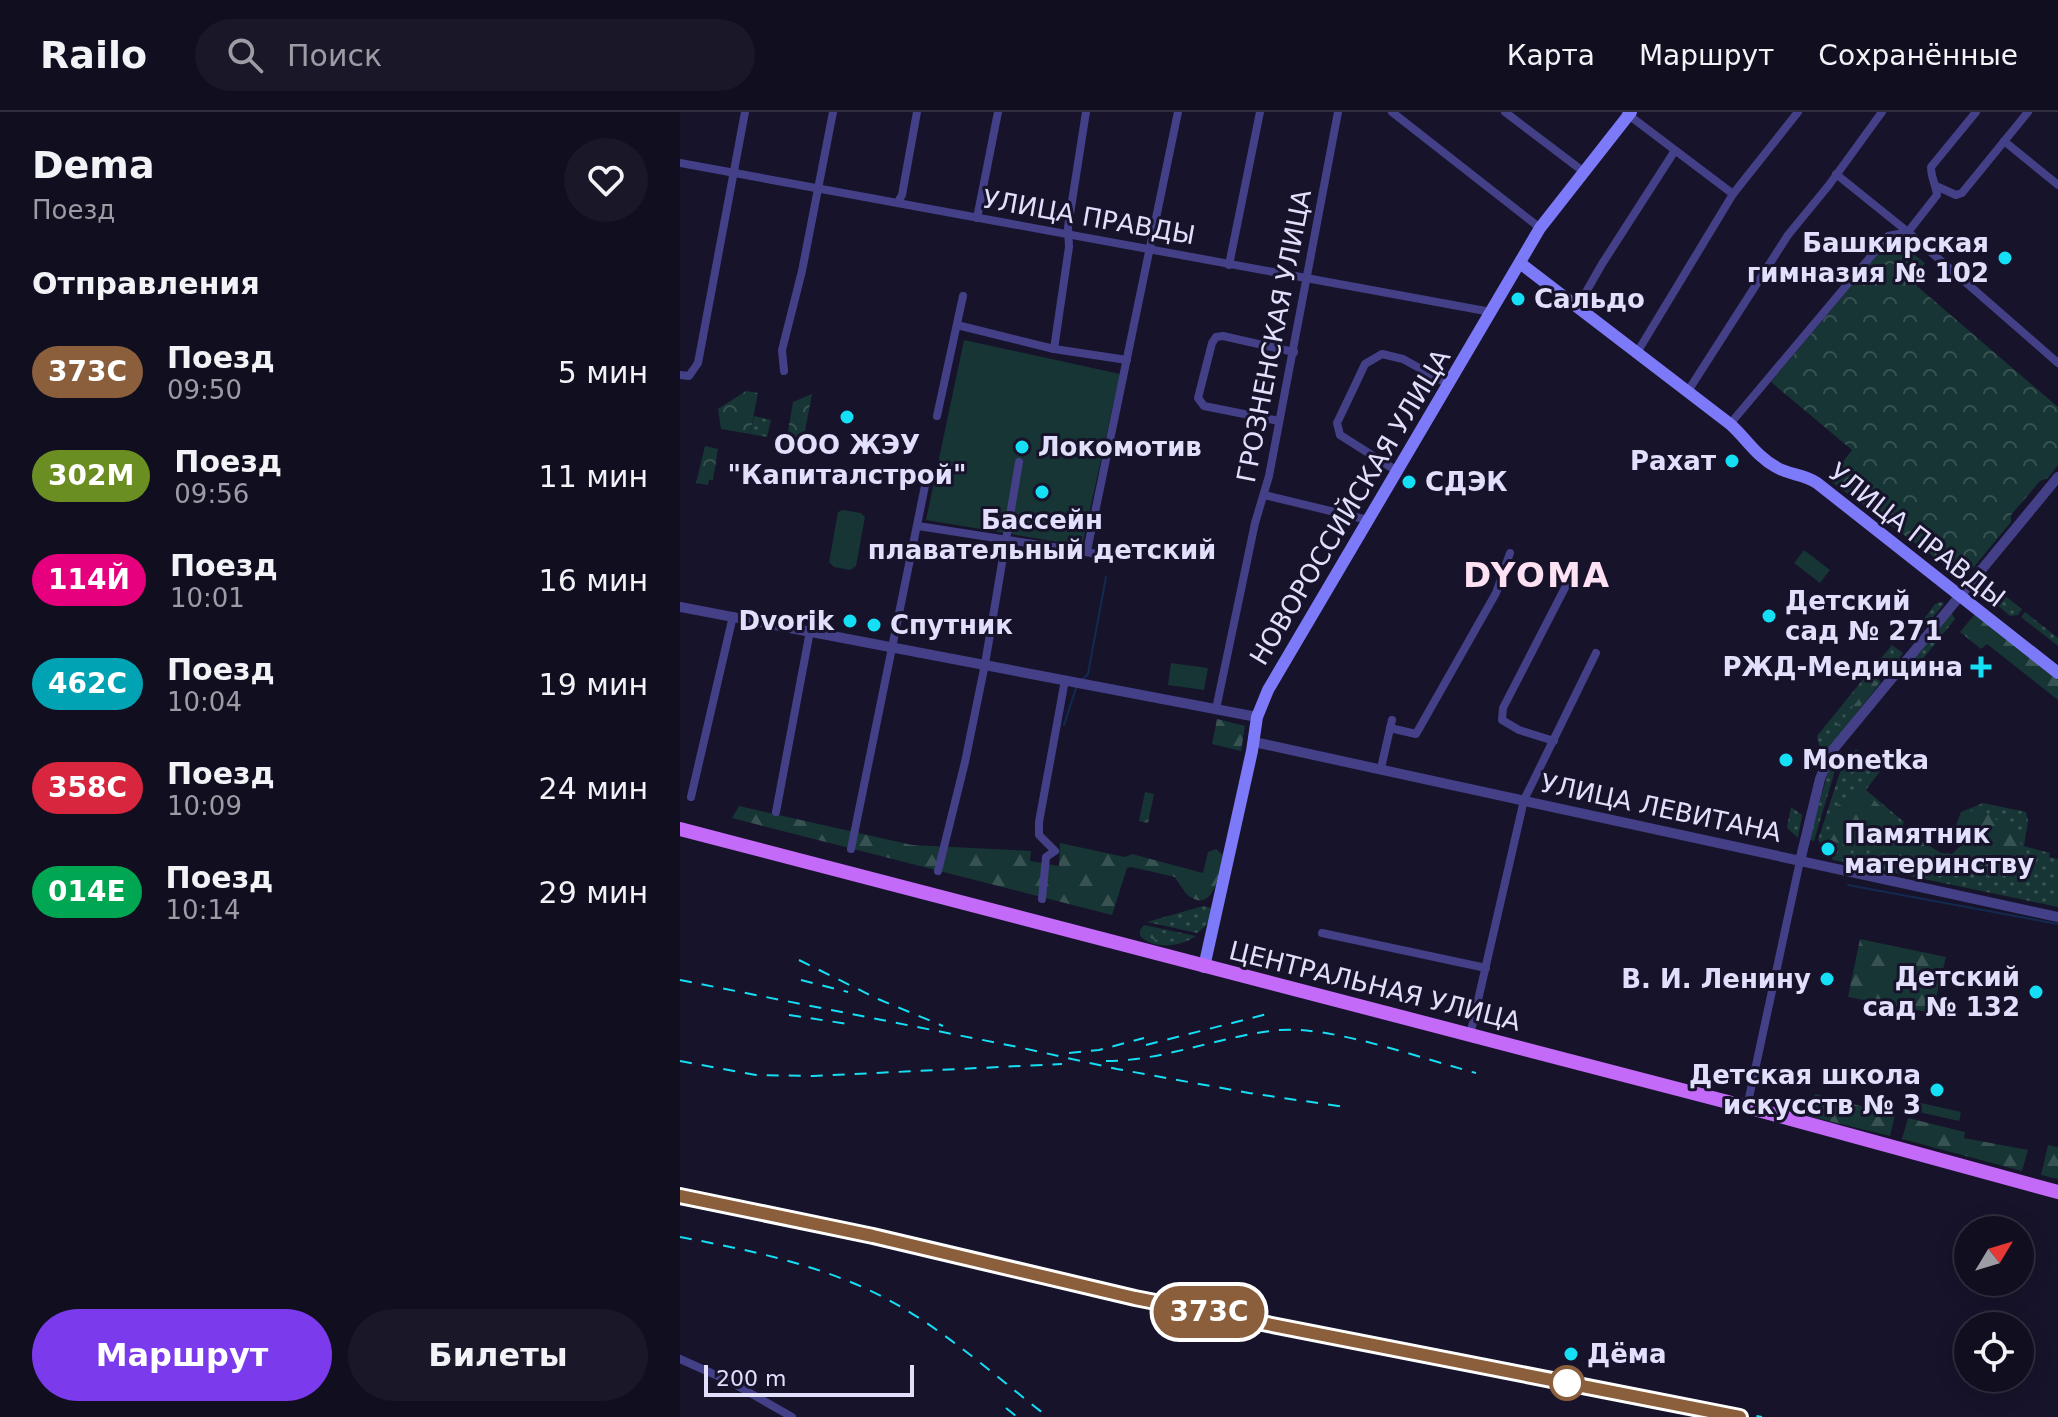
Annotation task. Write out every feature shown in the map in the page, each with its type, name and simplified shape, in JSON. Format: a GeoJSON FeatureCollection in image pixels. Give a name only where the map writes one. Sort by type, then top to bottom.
{"type":"FeatureCollection","features":[{"type":"Feature","properties":{"kind":"main road","name":"НОВОРОССИЙСКАЯ УЛИЦА"},"geometry":{"type":"LineString","coordinates":[[1204,967],[1257,717],[1268,690],[1540,228],[1628,113]]}},
{"type":"Feature","properties":{"kind":"main road","name":"УЛИЦА ПРАВДЫ"},"geometry":{"type":"LineString","coordinates":[[1520,263],[1730,424],[1761,456],[1781,470],[1802,475],[1817,483],[2058,673]]}},
{"type":"Feature","properties":{"kind":"main road","name":"ЦЕНТРАЛЬНАЯ УЛИЦА"},"geometry":{"type":"LineString","coordinates":[[680,829],[1747,1107],[2058,1192]]}},
{"type":"Feature","properties":{"kind":"street"},"geometry":{"type":"LineString","coordinates":[[680,375],[689,376],[698,363],[745,112]]}},
{"type":"Feature","properties":{"kind":"street"},"geometry":{"type":"LineString","coordinates":[[784,371],[782,350],[802,271],[833,112]]}},
{"type":"Feature","properties":{"kind":"street"},"geometry":{"type":"LineString","coordinates":[[898,202],[902,195],[917,112]]}},
{"type":"Feature","properties":{"kind":"street"},"geometry":{"type":"LineString","coordinates":[[977,218],[998,112]]}},
{"type":"Feature","properties":{"kind":"street"},"geometry":{"type":"LineString","coordinates":[[1054,349],[1086,112]]}},
{"type":"Feature","properties":{"kind":"street"},"geometry":{"type":"LineString","coordinates":[[1087,551],[1178,112]]}},
{"type":"Feature","properties":{"kind":"street"},"geometry":{"type":"LineString","coordinates":[[1229,265],[1260,112]]}},
{"type":"Feature","properties":{"kind":"street","name":"ГРОЗНЕНСКАЯ УЛИЦА"},"geometry":{"type":"LineString","coordinates":[[1216,709],[1294,352],[1338,112]]}},
{"type":"Feature","properties":{"kind":"street"},"geometry":{"type":"LineString","coordinates":[[1392,112],[1540,228]]}},
{"type":"Feature","properties":{"kind":"street"},"geometry":{"type":"LineString","coordinates":[[1505,112],[1584,172]]}},
{"type":"Feature","properties":{"kind":"street"},"geometry":{"type":"LineString","coordinates":[[1781,112],[1791,120]]}},
{"type":"Feature","properties":{"kind":"street"},"geometry":{"type":"LineString","coordinates":[[1638,351],[1733,194],[1798,112]]}},
{"type":"Feature","properties":{"kind":"street"},"geometry":{"type":"LineString","coordinates":[[1688,391],[1788,235],[1882,112]]}},
{"type":"Feature","properties":{"kind":"street"},"geometry":{"type":"LineString","coordinates":[[1730,424],[1888,236],[1908,232],[1937,195],[1931,179],[1931,167],[1976,112]]}},
{"type":"Feature","properties":{"kind":"street"},"geometry":{"type":"LineString","coordinates":[[1936,186],[1956,195],[1962,193],[2028,112]]}},
{"type":"Feature","properties":{"kind":"street"},"geometry":{"type":"LineString","coordinates":[[1628,113],[1674,152],[1733,194]]}},
{"type":"Feature","properties":{"kind":"street"},"geometry":{"type":"LineString","coordinates":[[2004,141],[2058,185]]}},
{"type":"Feature","properties":{"kind":"street"},"geometry":{"type":"LineString","coordinates":[[1578,306],[1674,152]]}},
{"type":"Feature","properties":{"kind":"street","name":"УЛИЦА ПРАВДЫ"},"geometry":{"type":"LineString","coordinates":[[680,163],[1491,312]]}},
{"type":"Feature","properties":{"kind":"street"},"geometry":{"type":"LineString","coordinates":[[1836,174],[1908,232],[2058,363]]}},
{"type":"Feature","properties":{"kind":"street"},"geometry":{"type":"LineString","coordinates":[[937,416],[963,296]]}},
{"type":"Feature","properties":{"kind":"street"},"geometry":{"type":"LineString","coordinates":[[957,325],[1054,349],[1127,360]]}},
{"type":"Feature","properties":{"kind":"street"},"geometry":{"type":"LineString","coordinates":[[1279,421],[1204,406],[1198,398],[1216,337],[1294,352]]}},
{"type":"Feature","properties":{"kind":"street"},"geometry":{"type":"LineString","coordinates":[[1397,471],[1340,435],[1337,423],[1365,364],[1382,354],[1403,359],[1448,384]]}},
{"type":"Feature","properties":{"kind":"street"},"geometry":{"type":"LineString","coordinates":[[938,871],[985,664],[1019,462]]}},
{"type":"Feature","properties":{"kind":"street"},"geometry":{"type":"LineString","coordinates":[[851,849],[928,471]]}},
{"type":"Feature","properties":{"kind":"street"},"geometry":{"type":"LineString","coordinates":[[1747,1107],[1800,861],[1820,779],[1831,752],[2058,477]]}},
{"type":"Feature","properties":{"kind":"street"},"geometry":{"type":"LineString","coordinates":[[1264,495],[1368,520]]}},
{"type":"Feature","properties":{"kind":"street"},"geometry":{"type":"LineString","coordinates":[[918,526],[1111,556]]}},
{"type":"Feature","properties":{"kind":"street"},"geometry":{"type":"LineString","coordinates":[[1381,768],[1391,724],[1416,734],[1496,593],[1510,553]]}},
{"type":"Feature","properties":{"kind":"street"},"geometry":{"type":"LineString","coordinates":[[1554,741],[1509,726],[1502,720],[1503,708],[1570,578]]}},
{"type":"Feature","properties":{"kind":"street"},"geometry":{"type":"LineString","coordinates":[[680,607],[1257,717]]}},
{"type":"Feature","properties":{"kind":"street"},"geometry":{"type":"LineString","coordinates":[[691,797],[733,616]]}},
{"type":"Feature","properties":{"kind":"street"},"geometry":{"type":"LineString","coordinates":[[776,812],[810,631]]}},
{"type":"Feature","properties":{"kind":"street"},"geometry":{"type":"LineString","coordinates":[[1470,1035],[1524,800],[1596,653]]}},
{"type":"Feature","properties":{"kind":"street"},"geometry":{"type":"LineString","coordinates":[[1042,899],[1046,857],[1055,851],[1039,835],[1039,822],[1065,680]]}},
{"type":"Feature","properties":{"kind":"street","name":"УЛИЦА ЛЕВИТАНА"},"geometry":{"type":"LineString","coordinates":[[1254,742],[2058,917]]}},
{"type":"Feature","properties":{"kind":"street"},"geometry":{"type":"LineString","coordinates":[[1322,933],[1486,968]]}},
{"type":"Feature","properties":{"kind":"street"},"geometry":{"type":"LineString","coordinates":[[680,1359],[729,1381],[792,1417]]}},
{"type":"Feature","properties":{"kind":"green space"},"geometry":{"type":"Polygon","coordinates":[[[1892,237],[1925,263],[1911,281],[2058,407],[2058,465],[2011,515],[2011,522],[1964,579],[1829,480],[1852,450],[1771,382],[1892,237]]]}},
{"type":"Feature","properties":{"kind":"green space","name":"Локомотив"},"geometry":{"type":"Polygon","coordinates":[[[964,340],[1120,374],[1082,546],[926,520],[964,340]]]}},
{"type":"Feature","properties":{"kind":"green space"},"geometry":{"type":"Polygon","coordinates":[[[746,391],[758,393],[750,434],[721,429],[718,409],[746,391]]]}},
{"type":"Feature","properties":{"kind":"green space"},"geometry":{"type":"Polygon","coordinates":[[[812,394],[801,452],[785,449],[793,402],[812,394]]]}},
{"type":"Feature","properties":{"kind":"green space"},"geometry":{"type":"Polygon","coordinates":[[[754,416],[771,420],[767,437],[750,434],[754,416]]]}},
{"type":"Feature","properties":{"kind":"green space"},"geometry":{"type":"Polygon","coordinates":[[[705,446],[718,449],[713,480],[709,480],[708,485],[696,483],[705,446]]]}},
{"type":"Feature","properties":{"kind":"green space"},"geometry":{"type":"Polygon","coordinates":[[[838,512],[861,513],[865,517],[856,566],[850,570],[834,567],[829,562],[838,512]]]}},
{"type":"Feature","properties":{"kind":"green space"},"geometry":{"type":"Polygon","coordinates":[[[1804,550],[1830,570],[1820,583],[1794,563],[1804,550]]]}},
{"type":"Feature","properties":{"kind":"green space"},"geometry":{"type":"Polygon","coordinates":[[[1987,590],[2008,598],[2022,609],[2018,615],[2010,616],[1983,593],[1987,590]]]}},
{"type":"Feature","properties":{"kind":"green space"},"geometry":{"type":"Polygon","coordinates":[[[1935,604],[1944,604],[1910,644],[1909,639],[1935,604]]]}},
{"type":"Feature","properties":{"kind":"green space"},"geometry":{"type":"Polygon","coordinates":[[[1950,610],[1955,619],[1905,681],[1898,675],[1950,610]]]}},
{"type":"Feature","properties":{"kind":"green space"},"geometry":{"type":"Polygon","coordinates":[[[2025,612],[2058,638],[2058,646],[2021,617],[2025,612]]]}},
{"type":"Feature","properties":{"kind":"green space"},"geometry":{"type":"Polygon","coordinates":[[[1975,614],[2058,680],[2058,700],[1987,644],[1981,649],[1960,632],[1975,614]]]}},
{"type":"Feature","properties":{"kind":"green space"},"geometry":{"type":"Polygon","coordinates":[[[1892,645],[1903,653],[1885,677],[1873,668],[1892,645]]]}},
{"type":"Feature","properties":{"kind":"green space"},"geometry":{"type":"Polygon","coordinates":[[[1171,663],[1208,668],[1204,690],[1168,685],[1171,663]]]}},
{"type":"Feature","properties":{"kind":"green space"},"geometry":{"type":"Polygon","coordinates":[[[1869,672],[1881,682],[1827,751],[1820,750],[1817,736],[1869,672]]]}},
{"type":"Feature","properties":{"kind":"green space"},"geometry":{"type":"Polygon","coordinates":[[[1874,680],[1878,683],[1827,749],[1821,747],[1874,680]]]}},
{"type":"Feature","properties":{"kind":"green space"},"geometry":{"type":"Polygon","coordinates":[[[1217,719],[1245,726],[1241,751],[1212,744],[1217,719]]]}},
{"type":"Feature","properties":{"kind":"green space"},"geometry":{"type":"Polygon","coordinates":[[[1856,749],[1881,770],[1866,790],[1904,822],[1901,829],[1941,853],[1952,854],[1969,837],[1956,825],[1961,812],[1983,803],[2026,812],[2028,821],[2024,846],[2050,853],[2049,857],[2058,859],[2058,907],[1833,860],[1818,840],[1842,766],[1856,749]]]}},
{"type":"Feature","properties":{"kind":"green space"},"geometry":{"type":"Polygon","coordinates":[[[1830,765],[1836,767],[1814,841],[1809,840],[1830,765]]]}},
{"type":"Feature","properties":{"kind":"green space"},"geometry":{"type":"Polygon","coordinates":[[[1863,789],[1889,815],[1895,834],[1914,840],[1943,856],[1953,855],[1973,838],[1961,824],[1962,815],[1980,808],[2004,825],[2016,828],[2023,859],[1993,877],[1826,840],[1837,806],[1863,789]]]}},
{"type":"Feature","properties":{"kind":"green space"},"geometry":{"type":"Polygon","coordinates":[[[1145,792],[1154,794],[1148,823],[1139,821],[1145,792]]]}},
{"type":"Feature","properties":{"kind":"green space"},"geometry":{"type":"Polygon","coordinates":[[[739,806],[912,845],[1031,851],[1030,861],[1059,866],[1060,843],[1125,857],[1132,854],[1203,873],[1208,852],[1216,849],[1223,855],[1215,887],[1206,899],[1200,900],[1187,894],[1175,877],[1127,868],[1112,915],[732,818],[739,806]]]}},
{"type":"Feature","properties":{"kind":"green space"},"geometry":{"type":"Polygon","coordinates":[[[1791,807],[1802,815],[1798,838],[1787,828],[1791,807]]]}},
{"type":"Feature","properties":{"kind":"green space"},"geometry":{"type":"Polygon","coordinates":[[[1203,906],[1212,908],[1212,916],[1197,933],[1147,922],[1203,906]]]}},
{"type":"Feature","properties":{"kind":"green space"},"geometry":{"type":"Polygon","coordinates":[[[1144,925],[1196,936],[1175,945],[1160,945],[1140,936],[1144,925]]]}},
{"type":"Feature","properties":{"kind":"green space"},"geometry":{"type":"Polygon","coordinates":[[[1148,928],[1178,938],[1155,940],[1142,934],[1148,928]]]}},
{"type":"Feature","properties":{"kind":"green space"},"geometry":{"type":"Polygon","coordinates":[[[1860,939],[1946,957],[1932,1013],[1848,997],[1860,939]]]}},
{"type":"Feature","properties":{"kind":"green space"},"geometry":{"type":"Polygon","coordinates":[[[1815,1094],[1895,1115],[1890,1136],[1808,1116],[1815,1094]]]}},
{"type":"Feature","properties":{"kind":"green space"},"geometry":{"type":"Polygon","coordinates":[[[1912,1101],[1961,1112],[1959,1121],[1910,1110],[1912,1101]]]}},
{"type":"Feature","properties":{"kind":"green space"},"geometry":{"type":"Polygon","coordinates":[[[1908,1118],[1965,1132],[1964,1138],[2028,1150],[2022,1171],[1902,1139],[1908,1118]]]}},
{"type":"Feature","properties":{"kind":"green space"},"geometry":{"type":"Polygon","coordinates":[[[2048,1145],[2058,1147],[2058,1179],[2041,1175],[2048,1145]]]}},
{"type":"Feature","properties":{"kind":"waterway"},"geometry":{"type":"LineString","coordinates":[[1082,680],[1088,674],[1106,577]]}},
{"type":"Feature","properties":{"kind":"waterway"},"geometry":{"type":"LineString","coordinates":[[1064,725],[1076,688]]}},
{"type":"Feature","properties":{"kind":"waterway"},"geometry":{"type":"LineString","coordinates":[[1848,885],[2058,924]]}},
{"type":"Feature","properties":{"kind":"railway"},"geometry":{"type":"LineString","coordinates":[[799,960],[878,999],[943,1026]]}},
{"type":"Feature","properties":{"kind":"railway"},"geometry":{"type":"LineString","coordinates":[[680,980],[1117,1069],[1345,1107]]}},
{"type":"Feature","properties":{"kind":"railway"},"geometry":{"type":"LineString","coordinates":[[801,980],[848,992]]}},
{"type":"Feature","properties":{"kind":"railway"},"geometry":{"type":"LineString","coordinates":[[1146,1045],[1271,1013]]}},
{"type":"Feature","properties":{"kind":"railway"},"geometry":{"type":"LineString","coordinates":[[789,1015],[848,1024]]}},
{"type":"Feature","properties":{"kind":"railway"},"geometry":{"type":"LineString","coordinates":[[1106,1061],[1172,1053],[1258,1033],[1301,1030],[1351,1038],[1476,1073]]}},
{"type":"Feature","properties":{"kind":"railway"},"geometry":{"type":"LineString","coordinates":[[1069,1053],[1099,1050],[1144,1038]]}},
{"type":"Feature","properties":{"kind":"railway"},"geometry":{"type":"LineString","coordinates":[[680,1061],[756,1075],[813,1076],[1062,1064]]}},
{"type":"Feature","properties":{"kind":"railway"},"geometry":{"type":"LineString","coordinates":[[680,1190],[784,1211],[1126,1291],[1762,1417]]}},
{"type":"Feature","properties":{"kind":"railway"},"geometry":{"type":"LineString","coordinates":[[680,1237],[759,1253],[861,1286],[907,1310],[949,1338],[1048,1417]]}},
{"type":"Feature","properties":{"kind":"railway"},"geometry":{"type":"LineString","coordinates":[[1006,1408],[1017,1417]]}},
{"type":"Feature","properties":{"kind":"train","name":"373C"},"geometry":{"type":"LineString","coordinates":[[680,1196],[873,1236],[1135,1298],[1740,1417]]}},
{"type":"Feature","properties":{"kind":"place","name":"Башкирская гимназия № 102"},"geometry":{"type":"Point","coordinates":[2005,258]}},
{"type":"Feature","properties":{"kind":"place","name":"Сальдо"},"geometry":{"type":"Point","coordinates":[1518,299]}},
{"type":"Feature","properties":{"kind":"place","name":"ООО ЖЭУ \"Капиталстрой\""},"geometry":{"type":"Point","coordinates":[847,417]}},
{"type":"Feature","properties":{"kind":"place","name":"Локомотив"},"geometry":{"type":"Point","coordinates":[1022,447]}},
{"type":"Feature","properties":{"kind":"place","name":"Рахат"},"geometry":{"type":"Point","coordinates":[1732,461]}},
{"type":"Feature","properties":{"kind":"place","name":"СДЭК"},"geometry":{"type":"Point","coordinates":[1409,482]}},
{"type":"Feature","properties":{"kind":"place","name":"Бассейн плавательный детский"},"geometry":{"type":"Point","coordinates":[1042,492]}},
{"type":"Feature","properties":{"kind":"place","name":"Детский сад № 271"},"geometry":{"type":"Point","coordinates":[1769,616]}},
{"type":"Feature","properties":{"kind":"place","name":"Dvorik"},"geometry":{"type":"Point","coordinates":[850,621]}},
{"type":"Feature","properties":{"kind":"place","name":"Спутник"},"geometry":{"type":"Point","coordinates":[874,625]}},
{"type":"Feature","properties":{"kind":"place","name":"РЖД-Медицина"},"geometry":{"type":"Point","coordinates":[1981,667]}},
{"type":"Feature","properties":{"kind":"place","name":"Monetka"},"geometry":{"type":"Point","coordinates":[1786,760]}},
{"type":"Feature","properties":{"kind":"place","name":"Памятник материнству"},"geometry":{"type":"Point","coordinates":[1828,849]}},
{"type":"Feature","properties":{"kind":"place","name":"В. И. Ленину"},"geometry":{"type":"Point","coordinates":[1827,979]}},
{"type":"Feature","properties":{"kind":"place","name":"Детский сад № 132"},"geometry":{"type":"Point","coordinates":[2036,992]}},
{"type":"Feature","properties":{"kind":"place","name":"Детская школа искусств № 3"},"geometry":{"type":"Point","coordinates":[1937,1090]}},
{"type":"Feature","properties":{"kind":"place","name":"Дёма"},"geometry":{"type":"Point","coordinates":[1571,1354]}},
{"type":"Feature","properties":{"kind":"district","name":"DYOMA"},"geometry":{"type":"Point","coordinates":[1537,575]}}]}
